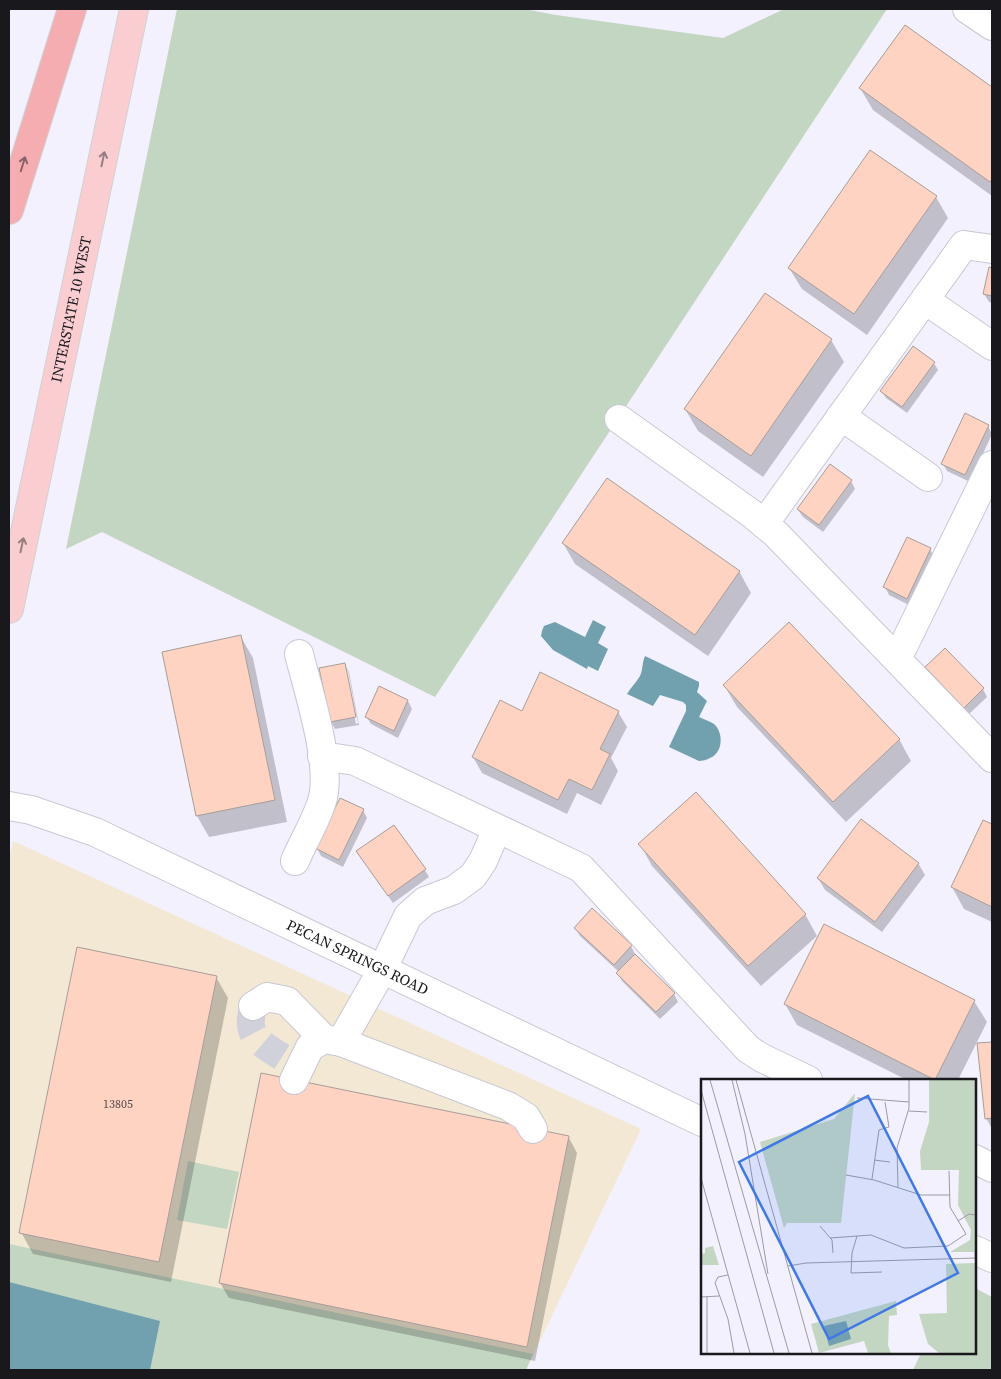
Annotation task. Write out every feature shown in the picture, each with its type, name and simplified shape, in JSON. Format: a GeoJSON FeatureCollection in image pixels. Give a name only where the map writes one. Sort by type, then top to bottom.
{"type":"FeatureCollection","features":[{"type":"Feature","properties":{"kind":"highway"},"geometry":{"type":"LineString","coordinates":[[9,210],[72,9]]}},
{"type":"Feature","properties":{"kind":"main road","name":"INTERSTATE 10 WEST"},"geometry":{"type":"LineString","coordinates":[[9,610],[134,9]]}},
{"type":"Feature","properties":{"kind":"street"},"geometry":{"type":"LineString","coordinates":[[967,9],[992,26]]}},
{"type":"Feature","properties":{"kind":"street"},"geometry":{"type":"LineString","coordinates":[[764,524],[964,245],[992,249]]}},
{"type":"Feature","properties":{"kind":"street"},"geometry":{"type":"LineString","coordinates":[[925,300],[992,346]]}},
{"type":"Feature","properties":{"kind":"street"},"geometry":{"type":"LineString","coordinates":[[841,416],[928,476]]}},
{"type":"Feature","properties":{"kind":"street"},"geometry":{"type":"LineString","coordinates":[[619,419],[752,514],[776,534],[992,758]]}},
{"type":"Feature","properties":{"kind":"street"},"geometry":{"type":"LineString","coordinates":[[897,659],[992,465]]}},
{"type":"Feature","properties":{"kind":"street"},"geometry":{"type":"LineString","coordinates":[[294,861],[322,801],[326,777],[299,654]]}},
{"type":"Feature","properties":{"kind":"street"},"geometry":{"type":"LineString","coordinates":[[322,756],[354,761],[580,868],[748,1048],[762,1058],[806,1079]]}},
{"type":"Feature","properties":{"kind":"street","name":"PECAN SPRINGS ROAD"},"geometry":{"type":"LineString","coordinates":[[9,806],[31,810],[95,832],[701,1122]]}},
{"type":"Feature","properties":{"kind":"street"},"geometry":{"type":"LineString","coordinates":[[293,1067],[310,1047],[332,1041],[382,970],[408,916],[425,901],[454,890],[473,876],[483,861],[498,829]]}},
{"type":"Feature","properties":{"kind":"street"},"geometry":{"type":"LineString","coordinates":[[253,1006],[267,996],[287,1001],[332,1041],[508,1106],[526,1117],[533,1129]]}},
{"type":"Feature","properties":{"kind":"street"},"geometry":{"type":"LineString","coordinates":[[976,1160],[992,1168]]}},
{"type":"Feature","properties":{"kind":"street"},"geometry":{"type":"LineString","coordinates":[[976,1250],[992,1258]]}},
{"type":"Feature","properties":{"kind":"shaded area"},"geometry":{"type":"Polygon","coordinates":[[[13,841],[641,1129],[526,1370],[9,1370],[9,860],[13,841]]]}},
{"type":"Feature","properties":{"kind":"green space"},"geometry":{"type":"Polygon","coordinates":[[[177,9],[524,9],[723,38],[784,9],[887,9],[435,697],[102,532],[66,549],[177,9]]]}},
{"type":"Feature","properties":{"kind":"green space"},"geometry":{"type":"Polygon","coordinates":[[[188,1161],[239,1172],[227,1229],[177,1220],[188,1161]]]}},
{"type":"Feature","properties":{"kind":"green space"},"geometry":{"type":"Polygon","coordinates":[[[9,1244],[533,1354],[526,1370],[9,1370],[9,1244]]]}},
{"type":"Feature","properties":{"kind":"green space"},"geometry":{"type":"Polygon","coordinates":[[[976,1289],[992,1297],[992,1370],[913,1370],[921,1354],[976,1354],[976,1289]]]}},
{"type":"Feature","properties":{"kind":"water"},"geometry":{"type":"Polygon","coordinates":[[[593,620],[606,627],[598,643],[608,649],[598,671],[588,666],[587,669],[553,650],[541,636],[544,626],[555,622],[585,637],[593,620]]]}},
{"type":"Feature","properties":{"kind":"water"},"geometry":{"type":"Polygon","coordinates":[[[645,656],[699,682],[697,692],[707,701],[699,717],[714,724],[721,737],[720,747],[714,755],[699,761],[669,747],[686,711],[686,705],[683,702],[660,695],[653,706],[627,694],[640,676],[645,656]]]}},
{"type":"Feature","properties":{"kind":"water"},"geometry":{"type":"Polygon","coordinates":[[[9,1282],[160,1321],[150,1370],[9,1370],[9,1282]]]}},
{"type":"Feature","properties":{"kind":"building"},"geometry":{"type":"Polygon","coordinates":[[[905,25],[992,87],[992,179],[990,182],[859,88],[905,25]]]}},
{"type":"Feature","properties":{"kind":"building"},"geometry":{"type":"Polygon","coordinates":[[[870,150],[937,196],[854,314],[788,268],[870,150]]]}},
{"type":"Feature","properties":{"kind":"building"},"geometry":{"type":"Polygon","coordinates":[[[989,267],[992,268],[992,296],[983,294],[989,267]]]}},
{"type":"Feature","properties":{"kind":"building"},"geometry":{"type":"Polygon","coordinates":[[[765,293],[832,339],[751,456],[684,409],[765,293]]]}},
{"type":"Feature","properties":{"kind":"building"},"geometry":{"type":"Polygon","coordinates":[[[913,346],[935,362],[902,407],[880,391],[913,346]]]}},
{"type":"Feature","properties":{"kind":"building"},"geometry":{"type":"Polygon","coordinates":[[[965,413],[989,425],[965,475],[941,464],[965,413]]]}},
{"type":"Feature","properties":{"kind":"building"},"geometry":{"type":"Polygon","coordinates":[[[830,464],[852,480],[819,525],[797,509],[830,464]]]}},
{"type":"Feature","properties":{"kind":"building"},"geometry":{"type":"Polygon","coordinates":[[[607,478],[740,571],[695,635],[562,543],[607,478]]]}},
{"type":"Feature","properties":{"kind":"building"},"geometry":{"type":"Polygon","coordinates":[[[907,537],[931,548],[907,599],[883,587],[907,537]]]}},
{"type":"Feature","properties":{"kind":"building"},"geometry":{"type":"Polygon","coordinates":[[[789,622],[900,739],[833,802],[723,685],[789,622]]]}},
{"type":"Feature","properties":{"kind":"building"},"geometry":{"type":"Polygon","coordinates":[[[241,635],[275,800],[196,816],[162,652],[241,635]]]}},
{"type":"Feature","properties":{"kind":"building"},"geometry":{"type":"Polygon","coordinates":[[[945,648],[984,688],[964,708],[925,667],[945,648]]]}},
{"type":"Feature","properties":{"kind":"building"},"geometry":{"type":"Polygon","coordinates":[[[345,663],[356,717],[330,722],[319,668],[345,663]]]}},
{"type":"Feature","properties":{"kind":"building"},"geometry":{"type":"Polygon","coordinates":[[[540,672],[619,711],[600,749],[610,754],[592,790],[569,779],[558,800],[472,757],[500,700],[522,711],[540,672]]]}},
{"type":"Feature","properties":{"kind":"building"},"geometry":{"type":"Polygon","coordinates":[[[379,686],[408,700],[394,731],[365,717],[379,686]]]}},
{"type":"Feature","properties":{"kind":"building"},"geometry":{"type":"Polygon","coordinates":[[[696,792],[806,914],[748,966],[638,844],[696,792]]]}},
{"type":"Feature","properties":{"kind":"building"},"geometry":{"type":"Polygon","coordinates":[[[340,798],[364,809],[339,860],[315,848],[340,798]]]}},
{"type":"Feature","properties":{"kind":"building"},"geometry":{"type":"Polygon","coordinates":[[[861,819],[919,863],[875,922],[817,878],[861,819]]]}},
{"type":"Feature","properties":{"kind":"building"},"geometry":{"type":"Polygon","coordinates":[[[983,820],[992,824],[992,907],[951,887],[983,820]]]}},
{"type":"Feature","properties":{"kind":"building"},"geometry":{"type":"Polygon","coordinates":[[[394,825],[426,869],[388,896],[356,851],[394,825]]]}},
{"type":"Feature","properties":{"kind":"building"},"geometry":{"type":"Polygon","coordinates":[[[592,908],[632,945],[614,965],[574,928],[592,908]]]}},
{"type":"Feature","properties":{"kind":"building"},"geometry":{"type":"Polygon","coordinates":[[[824,924],[975,1000],[936,1079],[784,1004],[824,924]]]}},
{"type":"Feature","properties":{"kind":"building"},"geometry":{"type":"Polygon","coordinates":[[[77,947],[217,976],[159,1262],[19,1233],[77,947]]]}},
{"type":"Feature","properties":{"kind":"building"},"geometry":{"type":"Polygon","coordinates":[[[635,954],[675,993],[656,1012],[616,973],[635,954]]]}},
{"type":"Feature","properties":{"kind":"building"},"geometry":{"type":"Polygon","coordinates":[[[992,1042],[992,1118],[985,1119],[977,1043],[992,1042]]]}},
{"type":"Feature","properties":{"kind":"building"},"geometry":{"type":"Polygon","coordinates":[[[261,1073],[569,1136],[527,1347],[219,1283],[261,1073]]]}},
{"type":"Feature","properties":{"kind":"tunnel"},"geometry":{"type":"LineString","coordinates":[[253,1006],[251,1016],[252,1031],[259,1041],[282,1057]]}}]}
